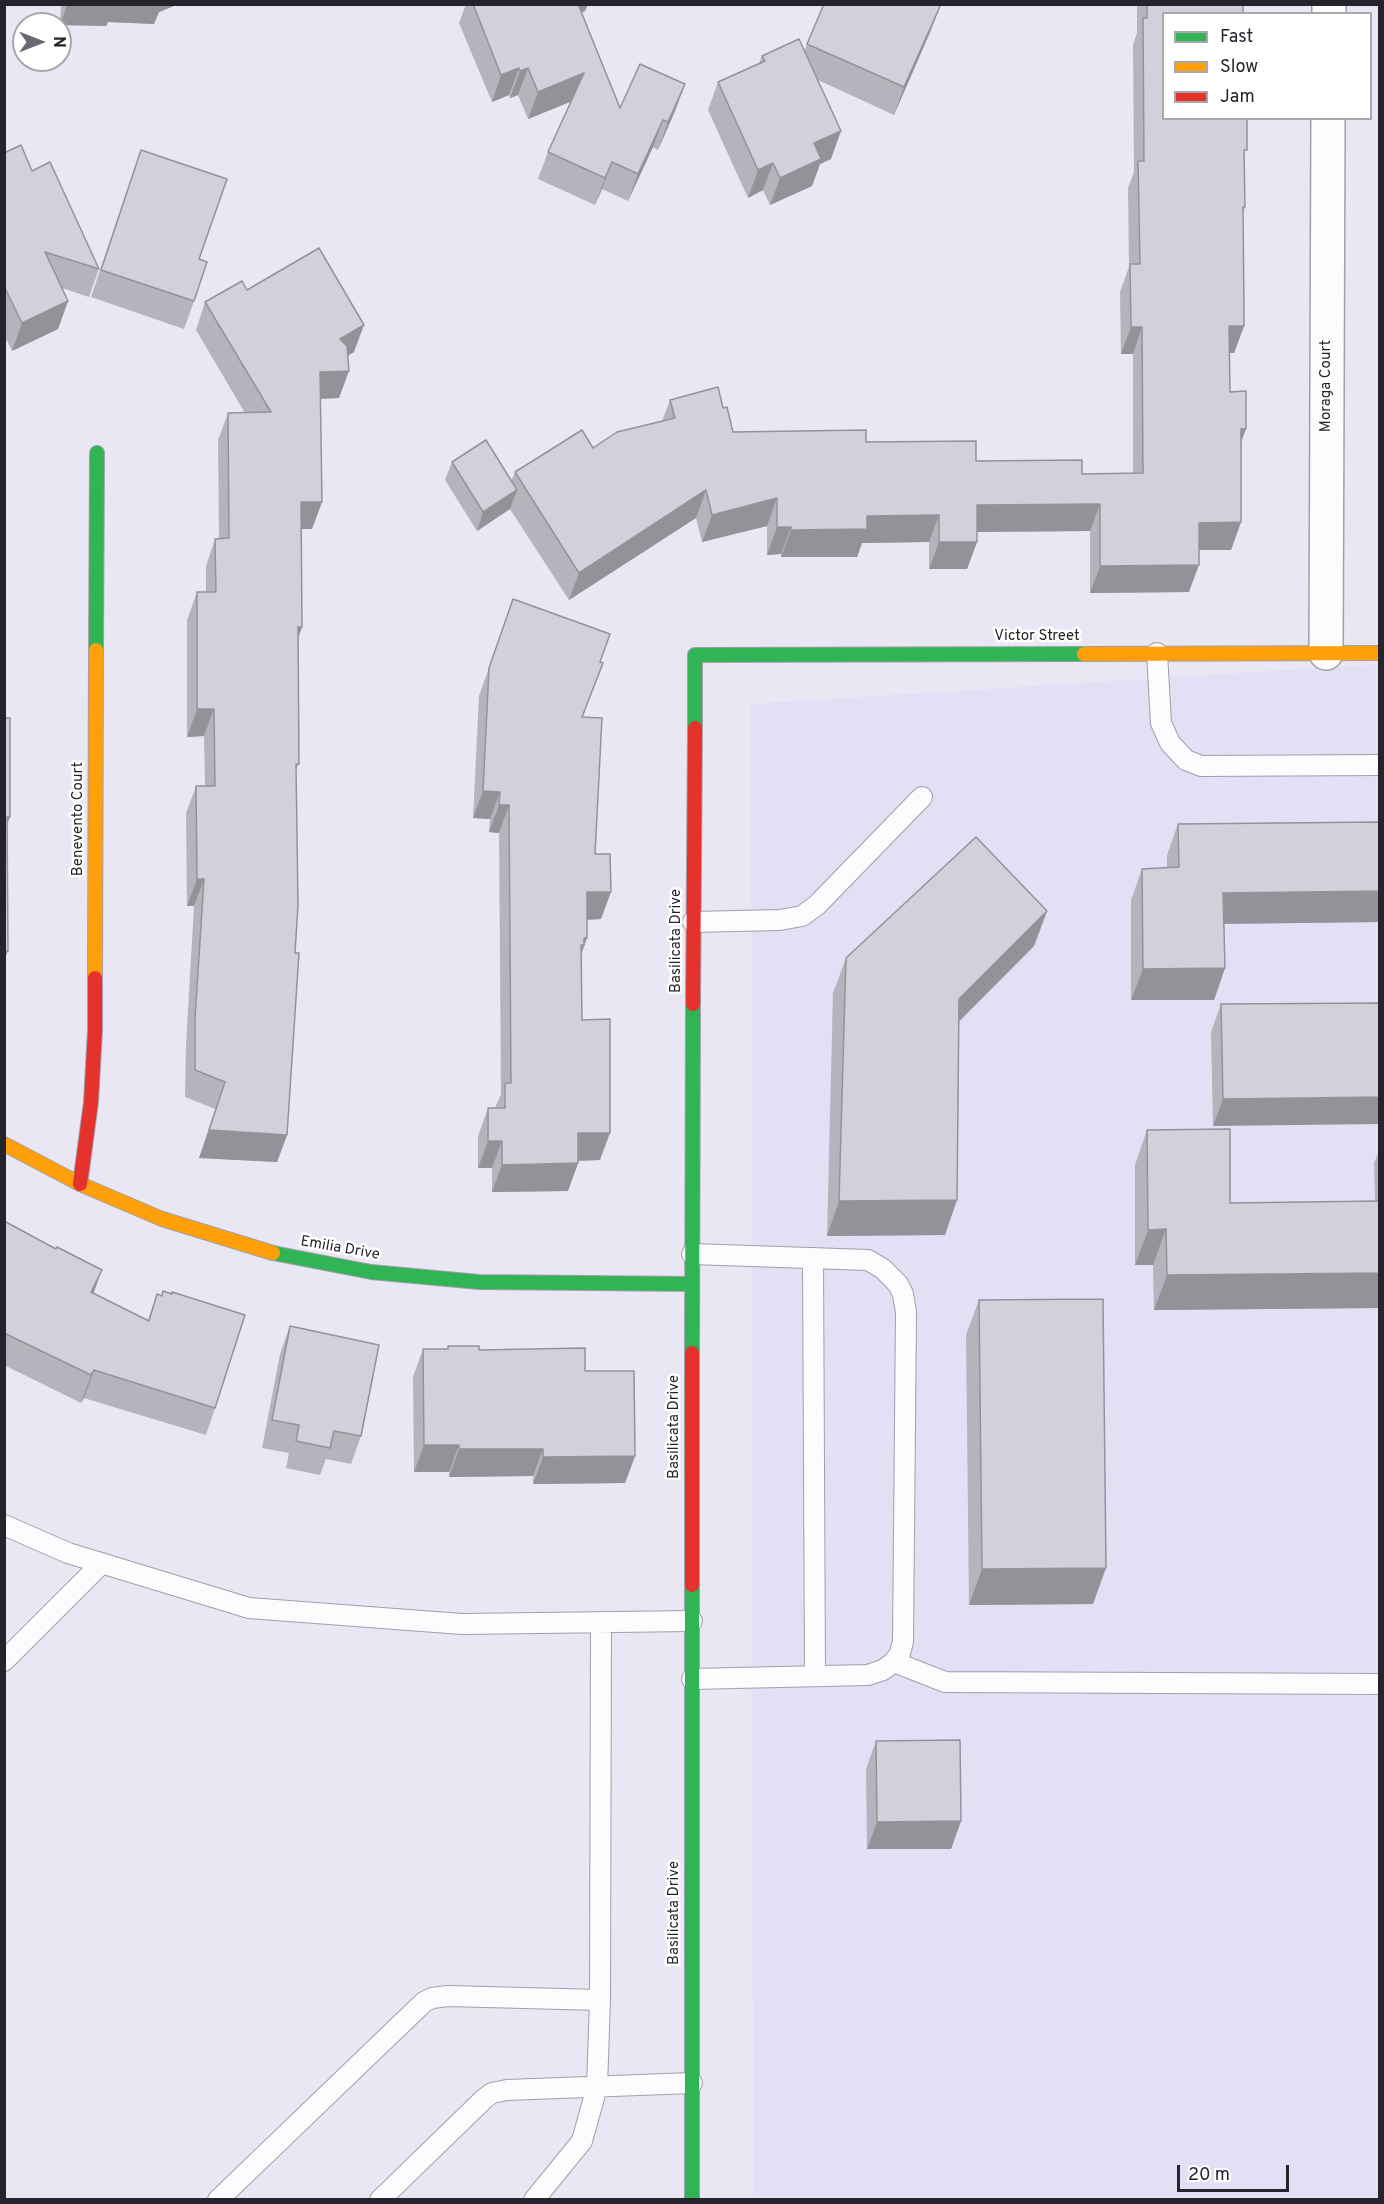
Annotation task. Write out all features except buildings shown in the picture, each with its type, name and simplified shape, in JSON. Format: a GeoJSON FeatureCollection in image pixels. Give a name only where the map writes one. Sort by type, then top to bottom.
{"type":"FeatureCollection","features":[{"type":"Feature","properties":{"kind":"street","name":"Moraga Court"},"geometry":{"type":"LineString","coordinates":[[1326,653],[1328,120]]}},
{"type":"Feature","properties":{"kind":"street","name":"Benevento Court"},"geometry":{"type":"LineString","coordinates":[[80,1184],[91,1102],[95,1030],[97,453]]}},
{"type":"Feature","properties":{"kind":"street","name":"Victor Street"},"geometry":{"type":"LineString","coordinates":[[695,655],[1380,653]]}},
{"type":"Feature","properties":{"kind":"street","name":"Basilicata Drive"},"geometry":{"type":"LineString","coordinates":[[692,2199],[692,1254],[695,655]]}},
{"type":"Feature","properties":{"kind":"street","name":"Emilia Drive"},"geometry":{"type":"LineString","coordinates":[[4,1144],[80,1184],[162,1219],[266,1251],[371,1272],[478,1282],[692,1284]]}},
{"type":"Feature","properties":{"kind":"lane"},"geometry":{"type":"LineString","coordinates":[[1157,653],[1161,723],[1170,743],[1186,760],[1201,766],[1380,765]]}},
{"type":"Feature","properties":{"kind":"lane"},"geometry":{"type":"LineString","coordinates":[[693,922],[780,920],[802,916],[817,906],[922,796]]}},
{"type":"Feature","properties":{"kind":"lane"},"geometry":{"type":"LineString","coordinates":[[692,1254],[855,1259],[875,1263],[898,1284],[903,1294],[906,1312],[903,1642],[900,1653],[894,1662],[883,1670],[868,1675],[692,1679]]}},
{"type":"Feature","properties":{"kind":"lane"},"geometry":{"type":"LineString","coordinates":[[813,1258],[815,1676]]}},
{"type":"Feature","properties":{"kind":"lane"},"geometry":{"type":"LineString","coordinates":[[4,1525],[68,1552],[249,1608],[462,1624],[692,1621]]}},
{"type":"Feature","properties":{"kind":"lane"},"geometry":{"type":"LineString","coordinates":[[4,1661],[102,1563]]}},
{"type":"Feature","properties":{"kind":"lane"},"geometry":{"type":"LineString","coordinates":[[534,2199],[582,2141],[597,2086],[600,2000],[601,1622]]}},
{"type":"Feature","properties":{"kind":"lane"},"geometry":{"type":"LineString","coordinates":[[894,1662],[945,1682],[1380,1684]]}},
{"type":"Feature","properties":{"kind":"lane"},"geometry":{"type":"LineString","coordinates":[[218,2199],[424,2002],[432,1998],[448,1996],[600,2000]]}},
{"type":"Feature","properties":{"kind":"lane"},"geometry":{"type":"LineString","coordinates":[[380,2199],[483,2099],[492,2093],[507,2090],[692,2083]]}},
{"type":"Feature","properties":{"kind":"shaded area"},"geometry":{"type":"Polygon","coordinates":[[[1379,664],[1379,2199],[753,2199],[751,704],[1379,664]]]}},
{"type":"Feature","properties":{"kind":"traffic: fast"},"geometry":{"type":"LineString","coordinates":[[96,650],[97,453]]}},
{"type":"Feature","properties":{"kind":"traffic: fast"},"geometry":{"type":"LineString","coordinates":[[695,728],[695,655],[1084,654]]}},
{"type":"Feature","properties":{"kind":"traffic: fast"},"geometry":{"type":"LineString","coordinates":[[692,1353],[693,1004]]}},
{"type":"Feature","properties":{"kind":"traffic: fast"},"geometry":{"type":"LineString","coordinates":[[273,1253],[371,1272],[479,1282],[692,1284]]}},
{"type":"Feature","properties":{"kind":"traffic: fast"},"geometry":{"type":"LineString","coordinates":[[692,1585],[692,2200]]}},
{"type":"Feature","properties":{"kind":"traffic: slow"},"geometry":{"type":"LineString","coordinates":[[95,978],[96,650]]}},
{"type":"Feature","properties":{"kind":"traffic: slow"},"geometry":{"type":"LineString","coordinates":[[1084,654],[1380,653]]}},
{"type":"Feature","properties":{"kind":"traffic: slow"},"geometry":{"type":"LineString","coordinates":[[4,1144],[80,1184],[162,1219],[273,1253]]}},
{"type":"Feature","properties":{"kind":"traffic: jam"},"geometry":{"type":"LineString","coordinates":[[693,1004],[695,728]]}},
{"type":"Feature","properties":{"kind":"traffic: jam"},"geometry":{"type":"LineString","coordinates":[[80,1184],[91,1102],[95,978]]}},
{"type":"Feature","properties":{"kind":"traffic: jam"},"geometry":{"type":"LineString","coordinates":[[692,1353],[692,1585]]}}]}
